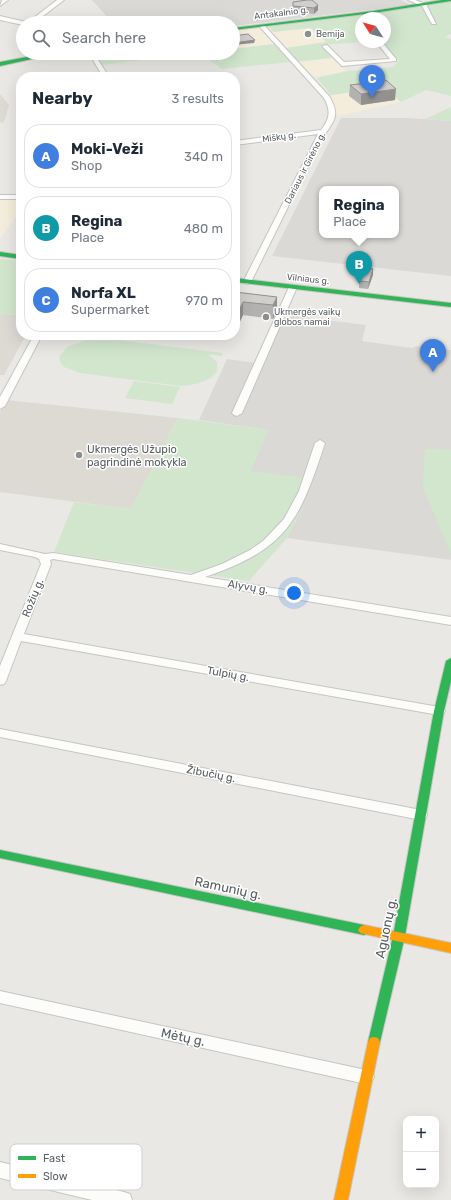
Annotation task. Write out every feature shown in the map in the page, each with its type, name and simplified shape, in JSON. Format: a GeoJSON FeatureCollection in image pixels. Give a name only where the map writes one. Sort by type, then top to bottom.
{"type":"FeatureCollection","features":[{"type":"Feature","properties":{"kind":"street"},"geometry":{"type":"LineString","coordinates":[[0,4],[6,0]]}},
{"type":"Feature","properties":{"kind":"street"},"geometry":{"type":"LineString","coordinates":[[39,16],[61,0]]}},
{"type":"Feature","properties":{"kind":"street"},"geometry":{"type":"LineString","coordinates":[[411,0],[422,5],[434,23]]}},
{"type":"Feature","properties":{"kind":"street","name":"Antakalnio g."},"geometry":{"type":"LineString","coordinates":[[240,28],[451,0]]}},
{"type":"Feature","properties":{"kind":"street"},"geometry":{"type":"LineString","coordinates":[[0,18],[16,21]]}},
{"type":"Feature","properties":{"kind":"street","name":"Dariaus ir Girėno g."},"geometry":{"type":"LineString","coordinates":[[247,282],[323,132],[333,117],[332,107],[327,97],[262,26]]}},
{"type":"Feature","properties":{"kind":"street"},"geometry":{"type":"LineString","coordinates":[[325,46],[342,64],[394,60],[384,48]]}},
{"type":"Feature","properties":{"kind":"street"},"geometry":{"type":"LineString","coordinates":[[0,64],[21,60]]}},
{"type":"Feature","properties":{"kind":"street"},"geometry":{"type":"LineString","coordinates":[[95,60],[103,72]]}},
{"type":"Feature","properties":{"kind":"street","name":"Miškų g."},"geometry":{"type":"LineString","coordinates":[[240,142],[311,132],[323,132]]}},
{"type":"Feature","properties":{"kind":"street"},"geometry":{"type":"LineString","coordinates":[[0,197],[16,197]]}},
{"type":"Feature","properties":{"kind":"street"},"geometry":{"type":"LineString","coordinates":[[0,254],[16,256]]}},
{"type":"Feature","properties":{"kind":"street","name":"Vilniaus g."},"geometry":{"type":"LineString","coordinates":[[240,281],[451,305]]}},
{"type":"Feature","properties":{"kind":"street"},"geometry":{"type":"LineString","coordinates":[[237,414],[294,288]]}},
{"type":"Feature","properties":{"kind":"street"},"geometry":{"type":"LineString","coordinates":[[0,405],[35,340]]}},
{"type":"Feature","properties":{"kind":"street"},"geometry":{"type":"LineString","coordinates":[[192,577],[224,567],[252,554],[277,534],[297,506],[320,443]]}},
{"type":"Feature","properties":{"kind":"street"},"geometry":{"type":"LineString","coordinates":[[0,547],[38,554],[44,557]]}},
{"type":"Feature","properties":{"kind":"street","name":"Alyvų g."},"geometry":{"type":"LineString","coordinates":[[44,557],[53,556],[192,577],[451,621]]}},
{"type":"Feature","properties":{"kind":"street","name":"Rožių g."},"geometry":{"type":"LineString","coordinates":[[0,681],[46,564],[44,557]]}},
{"type":"Feature","properties":{"kind":"street","name":"Tulpių g."},"geometry":{"type":"LineString","coordinates":[[17,637],[439,711]]}},
{"type":"Feature","properties":{"kind":"street","name":"Aguonų g."},"geometry":{"type":"LineString","coordinates":[[341,1200],[366,1077],[399,936],[439,711],[451,661]]}},
{"type":"Feature","properties":{"kind":"street","name":"Žibučių g."},"geometry":{"type":"LineString","coordinates":[[0,733],[421,815]]}},
{"type":"Feature","properties":{"kind":"street","name":"Ramunių g."},"geometry":{"type":"LineString","coordinates":[[0,854],[451,948]]}},
{"type":"Feature","properties":{"kind":"street","name":"Mėtų g."},"geometry":{"type":"LineString","coordinates":[[0,997],[366,1077]]}},
{"type":"Feature","properties":{"kind":"street"},"geometry":{"type":"LineString","coordinates":[[0,1170],[10,1172]]}},
{"type":"Feature","properties":{"kind":"street"},"geometry":{"type":"LineString","coordinates":[[83,1190],[124,1200]]}},
{"type":"Feature","properties":{"kind":"shaded area"},"geometry":{"type":"Polygon","coordinates":[[[92,0],[401,0],[410,5],[240,25],[240,16],[106,16],[92,0]]]}},
{"type":"Feature","properties":{"kind":"shaded area"},"geometry":{"type":"Polygon","coordinates":[[[269,27],[273,32],[311,28],[327,42],[279,49],[274,44],[240,48],[240,30],[269,27]]]}},
{"type":"Feature","properties":{"kind":"shaded area"},"geometry":{"type":"Polygon","coordinates":[[[334,58],[346,71],[313,77],[298,62],[334,58]]]}},
{"type":"Feature","properties":{"kind":"shaded area"},"geometry":{"type":"Polygon","coordinates":[[[385,88],[401,102],[337,116],[331,95],[385,88]]]}},
{"type":"Feature","properties":{"kind":"shaded area"},"geometry":{"type":"Polygon","coordinates":[[[0,94],[9,105],[4,122],[0,123],[0,94]]]}},
{"type":"Feature","properties":{"kind":"shaded area"},"geometry":{"type":"Polygon","coordinates":[[[341,118],[408,118],[451,121],[451,276],[272,256],[341,118]]]}},
{"type":"Feature","properties":{"kind":"shaded area"},"geometry":{"type":"Polygon","coordinates":[[[0,198],[16,198],[16,216],[0,239],[0,198]]]}},
{"type":"Feature","properties":{"kind":"shaded area"},"geometry":{"type":"Polygon","coordinates":[[[0,314],[16,315],[16,340],[23,340],[4,375],[0,375],[0,314]]]}},
{"type":"Feature","properties":{"kind":"shaded area"},"geometry":{"type":"Polygon","coordinates":[[[285,315],[366,325],[362,341],[412,348],[416,346],[451,350],[451,450],[425,450],[451,554],[451,560],[287,538],[300,512],[250,471],[268,430],[199,420],[227,359],[263,364],[285,315]]]}},
{"type":"Feature","properties":{"kind":"shaded area","name":"Ukmergės Užupio pagrindinė mokykla"},"geometry":{"type":"Polygon","coordinates":[[[6,400],[178,418],[131,509],[0,492],[0,412],[6,400]]]}},
{"type":"Feature","properties":{"kind":"green space"},"geometry":{"type":"Polygon","coordinates":[[[451,2],[451,34],[445,37],[451,39],[451,96],[426,90],[401,102],[385,88],[331,95],[317,78],[348,71],[393,67],[398,61],[387,48],[391,48],[391,12],[378,12],[451,2]]]}},
{"type":"Feature","properties":{"kind":"green space"},"geometry":{"type":"Polygon","coordinates":[[[355,15],[355,42],[321,45],[331,58],[222,69],[209,60],[240,60],[240,48],[274,44],[279,49],[326,42],[311,28],[273,32],[269,27],[355,15]]]}},
{"type":"Feature","properties":{"kind":"green space"},"geometry":{"type":"Polygon","coordinates":[[[97,60],[142,60],[102,65],[97,60]]]}},
{"type":"Feature","properties":{"kind":"green space"},"geometry":{"type":"Polygon","coordinates":[[[451,107],[451,121],[425,119],[451,107]]]}},
{"type":"Feature","properties":{"kind":"green space"},"geometry":{"type":"Polygon","coordinates":[[[0,259],[16,261],[16,315],[0,314],[0,259]]]}},
{"type":"Feature","properties":{"kind":"green space"},"geometry":{"type":"Polygon","coordinates":[[[86,340],[118,340],[223,353],[222,356],[208,354],[217,362],[217,372],[213,376],[200,383],[180,386],[80,373],[64,367],[60,362],[59,357],[67,347],[86,340]]]}},
{"type":"Feature","properties":{"kind":"green space"},"geometry":{"type":"Polygon","coordinates":[[[134,381],[180,387],[172,404],[125,398],[134,381]]]}},
{"type":"Feature","properties":{"kind":"green space"},"geometry":{"type":"Polygon","coordinates":[[[178,418],[269,430],[250,471],[312,479],[300,512],[287,538],[249,581],[54,552],[74,502],[131,509],[178,418]]]}},
{"type":"Feature","properties":{"kind":"green space"},"geometry":{"type":"Polygon","coordinates":[[[425,449],[451,450],[451,554],[423,487],[425,449]]]}},
{"type":"Feature","properties":{"kind":"building"},"geometry":{"type":"Polygon","coordinates":[[[312,0],[318,5],[314,8],[293,6],[293,2],[312,0]]]}},
{"type":"Feature","properties":{"kind":"building"},"geometry":{"type":"Polygon","coordinates":[[[248,34],[255,40],[240,42],[240,35],[248,34]]]}},
{"type":"Feature","properties":{"kind":"building"},"geometry":{"type":"Polygon","coordinates":[[[381,78],[396,89],[361,94],[350,85],[368,83],[366,80],[381,78]]]}},
{"type":"Feature","properties":{"kind":"building"},"geometry":{"type":"Polygon","coordinates":[[[364,268],[373,269],[369,282],[359,281],[364,268]]]}},
{"type":"Feature","properties":{"kind":"building"},"geometry":{"type":"Polygon","coordinates":[[[240,293],[277,297],[273,305],[243,302],[240,308],[240,293]]]}},
{"type":"Feature","properties":{"kind":"traffic: fast"},"geometry":{"type":"LineString","coordinates":[[240,28],[373,12],[451,0]]}},
{"type":"Feature","properties":{"kind":"traffic: fast"},"geometry":{"type":"LineString","coordinates":[[0,64],[21,60]]}},
{"type":"Feature","properties":{"kind":"traffic: fast"},"geometry":{"type":"LineString","coordinates":[[0,254],[16,256]]}},
{"type":"Feature","properties":{"kind":"traffic: fast"},"geometry":{"type":"LineString","coordinates":[[240,281],[451,305]]}},
{"type":"Feature","properties":{"kind":"traffic: fast"},"geometry":{"type":"LineString","coordinates":[[374,1042],[399,936],[439,711],[451,661]]}},
{"type":"Feature","properties":{"kind":"traffic: fast"},"geometry":{"type":"LineString","coordinates":[[0,854],[364,930]]}},
{"type":"Feature","properties":{"kind":"traffic: slow"},"geometry":{"type":"LineString","coordinates":[[364,930],[451,948]]}},
{"type":"Feature","properties":{"kind":"traffic: slow"},"geometry":{"type":"LineString","coordinates":[[341,1200],[374,1042]]}},
{"type":"Feature","properties":{"kind":"place","name":"Bemija"},"geometry":{"type":"Point","coordinates":[308,34]}},
{"type":"Feature","properties":{"kind":"place","name":"Norfa XL"},"geometry":{"type":"Point","coordinates":[372,98]}},
{"type":"Feature","properties":{"kind":"place","name":"Regina"},"geometry":{"type":"Point","coordinates":[359,284]}},
{"type":"Feature","properties":{"kind":"place","name":"Ukmergės vaikų globos namai"},"geometry":{"type":"Point","coordinates":[266,317]}},
{"type":"Feature","properties":{"kind":"place","name":"Moki-Veži"},"geometry":{"type":"Point","coordinates":[433,372]}},
{"type":"Feature","properties":{"kind":"place","name":"Ukmergės Užupio pagrindinė mokykla"},"geometry":{"type":"Point","coordinates":[79,455]}}]}
